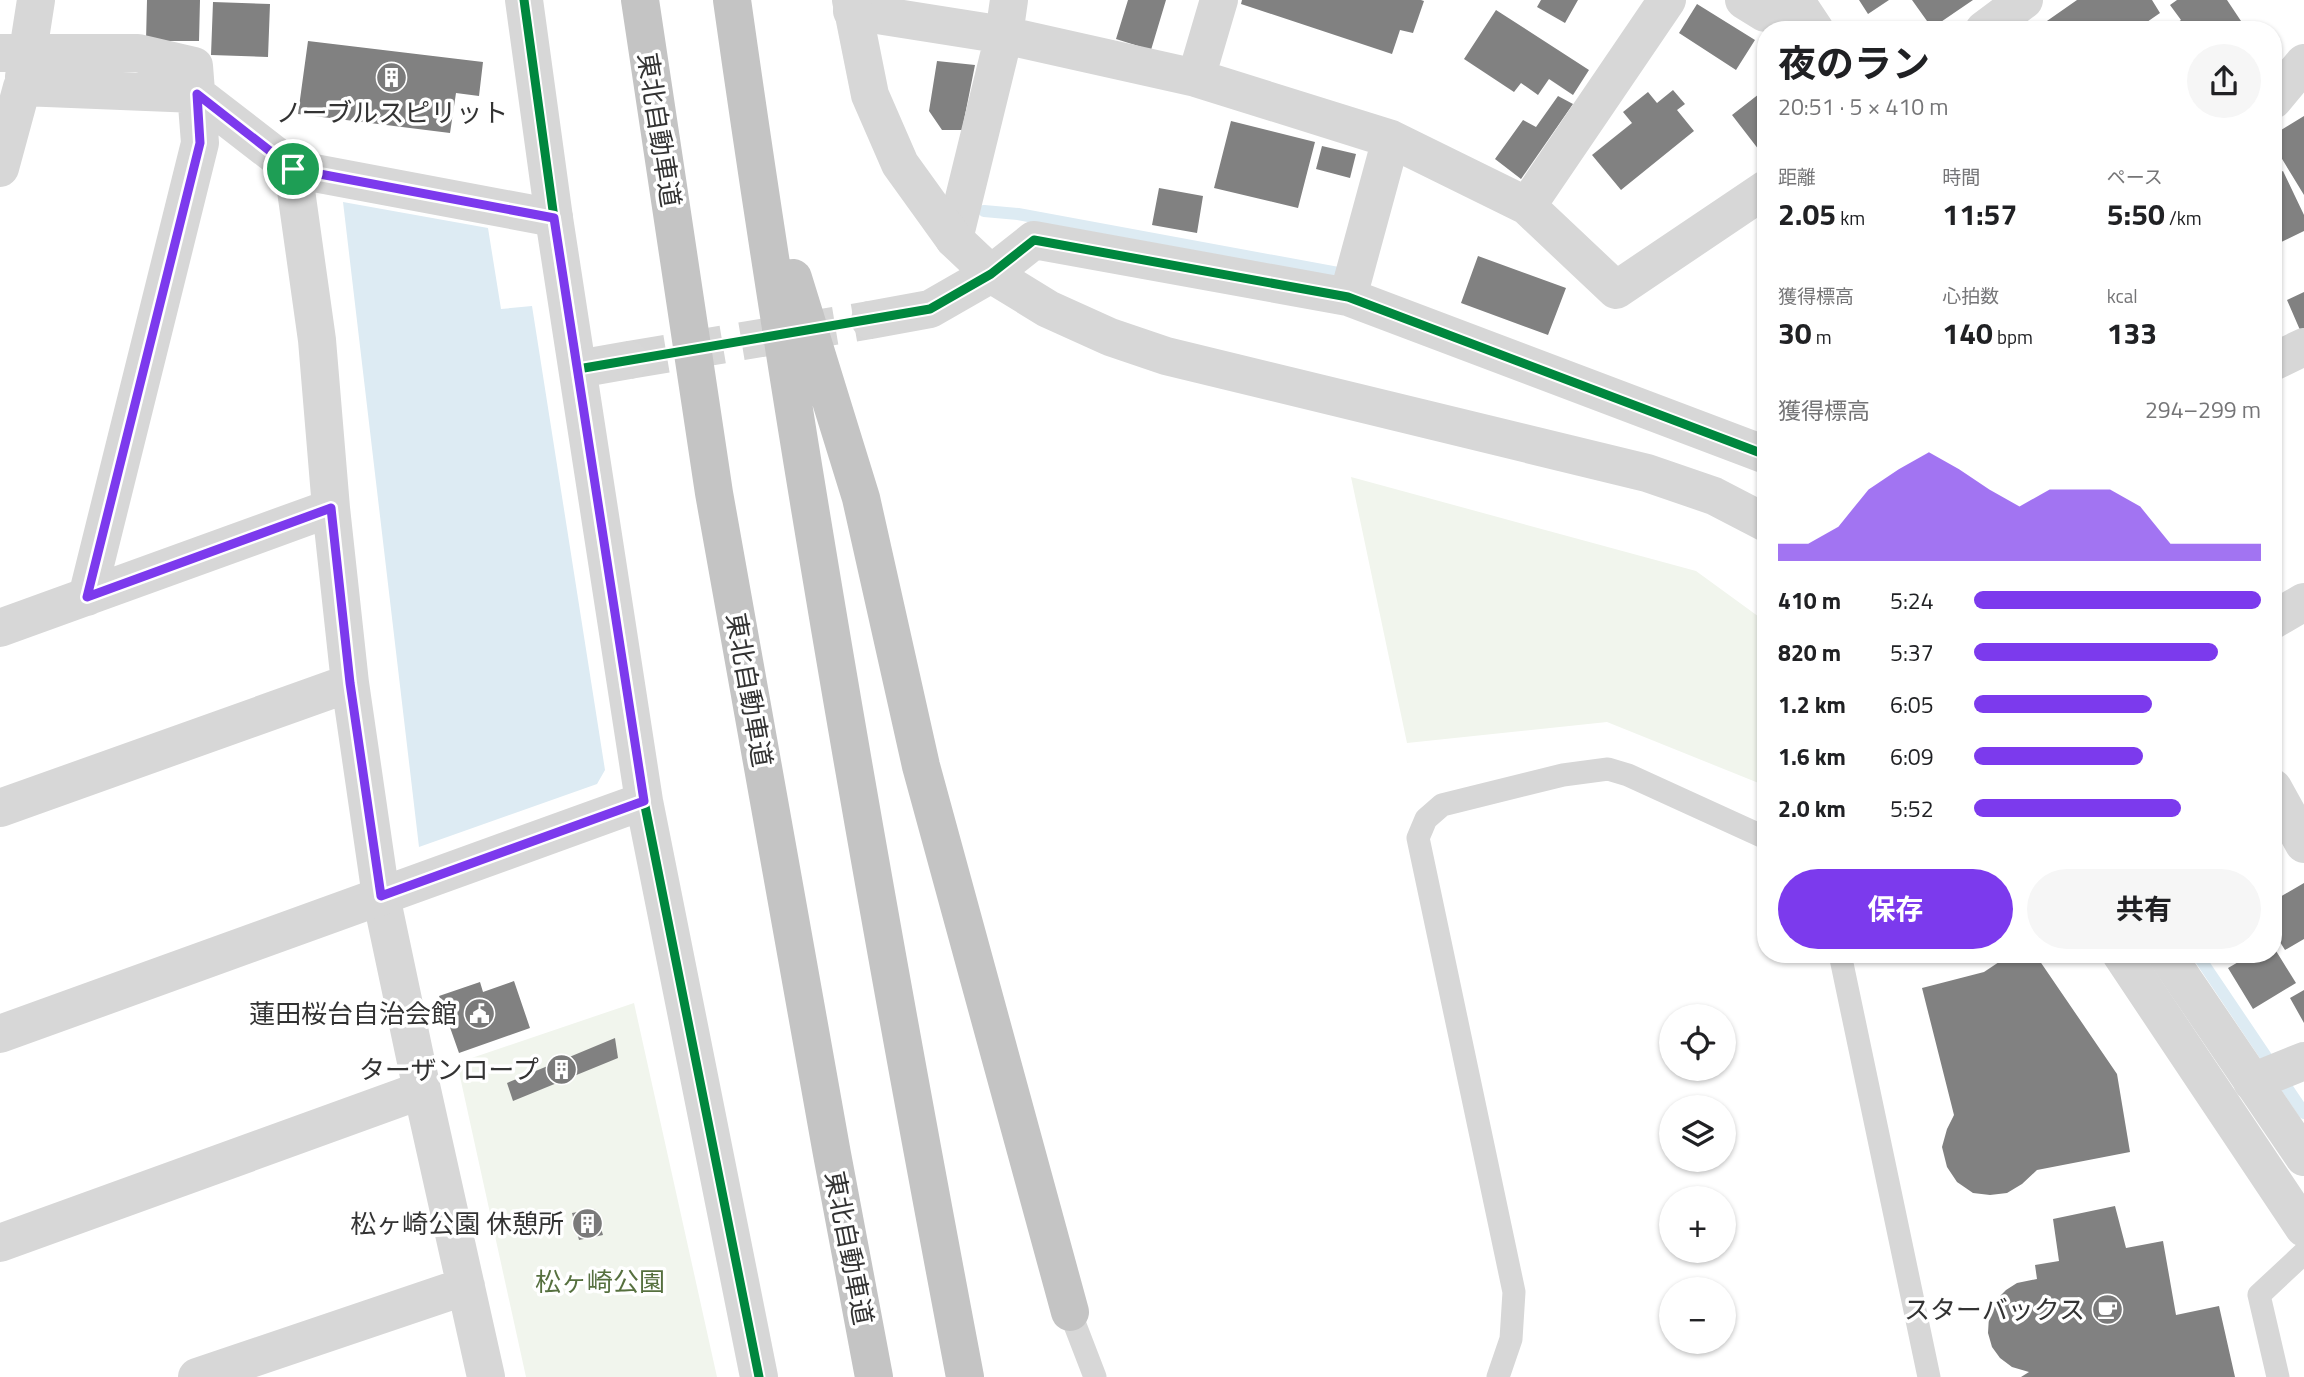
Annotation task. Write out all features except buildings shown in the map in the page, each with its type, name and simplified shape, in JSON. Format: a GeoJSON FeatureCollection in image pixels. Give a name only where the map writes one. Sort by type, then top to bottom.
{"type":"FeatureCollection","features":[{"type":"Feature","properties":{"kind":"highway","name":"東北自動車道"},"geometry":{"type":"LineString","coordinates":[[640,0],[714,493],[829,1141],[874,1377]]}},
{"type":"Feature","properties":{"kind":"highway"},"geometry":{"type":"LineString","coordinates":[[732,0],[807,493],[851,754],[910,1090],[965,1377]]}},
{"type":"Feature","properties":{"kind":"highway"},"geometry":{"type":"LineString","coordinates":[[753,149],[861,498],[921,766],[1070,1312]]}},
{"type":"Feature","properties":{"kind":"street"},"geometry":{"type":"LineString","coordinates":[[0,168],[16,64],[36,0]]}},
{"type":"Feature","properties":{"kind":"street"},"geometry":{"type":"LineString","coordinates":[[524,0],[554,218],[644,801],[759,1377]]}},
{"type":"Feature","properties":{"kind":"street"},"geometry":{"type":"LineString","coordinates":[[1196,78],[1219,0]]}},
{"type":"Feature","properties":{"kind":"street"},"geometry":{"type":"LineString","coordinates":[[1527,206],[1667,0]]}},
{"type":"Feature","properties":{"kind":"street"},"geometry":{"type":"LineString","coordinates":[[1744,0],[1765,13],[1799,6],[1809,21]]}},
{"type":"Feature","properties":{"kind":"street"},"geometry":{"type":"LineString","coordinates":[[1996,21],[2024,0]]}},
{"type":"Feature","properties":{"kind":"street"},"geometry":{"type":"LineString","coordinates":[[1757,198],[1616,290],[1527,206],[1391,139],[1007,17],[851,5],[870,95],[900,164],[954,239],[991,274],[1048,309],[1110,337],[1166,356],[1647,473],[1714,496],[1757,518]]}},
{"type":"Feature","properties":{"kind":"street"},"geometry":{"type":"LineString","coordinates":[[954,239],[1007,17]]}},
{"type":"Feature","properties":{"kind":"street"},"geometry":{"type":"LineString","coordinates":[[2282,89],[2304,63]]}},
{"type":"Feature","properties":{"kind":"street"},"geometry":{"type":"LineString","coordinates":[[16,64],[197,94],[293,169],[554,218]]}},
{"type":"Feature","properties":{"kind":"street"},"geometry":{"type":"LineString","coordinates":[[87,597],[200,143],[197,94]]}},
{"type":"Feature","properties":{"kind":"street"},"geometry":{"type":"LineString","coordinates":[[1348,297],[1391,139]]}},
{"type":"Feature","properties":{"kind":"street"},"geometry":{"type":"LineString","coordinates":[[293,169],[317,340],[331,508],[350,683],[381,896],[486,1377]]}},
{"type":"Feature","properties":{"kind":"street"},"geometry":{"type":"LineString","coordinates":[[870,320],[930,309],[991,274],[1034,240],[1348,297],[1757,452]]}},
{"type":"Feature","properties":{"kind":"street"},"geometry":{"type":"LineString","coordinates":[[2282,358],[2304,347]]}},
{"type":"Feature","properties":{"kind":"street"},"geometry":{"type":"LineString","coordinates":[[578,369],[629,360]]}},
{"type":"Feature","properties":{"kind":"street"},"geometry":{"type":"LineString","coordinates":[[0,628],[331,508]]}},
{"type":"Feature","properties":{"kind":"street"},"geometry":{"type":"LineString","coordinates":[[2282,615],[2304,602]]}},
{"type":"Feature","properties":{"kind":"street"},"geometry":{"type":"LineString","coordinates":[[0,808],[350,683]]}},
{"type":"Feature","properties":{"kind":"street"},"geometry":{"type":"LineString","coordinates":[[0,1034],[644,801]]}},
{"type":"Feature","properties":{"kind":"street"},"geometry":{"type":"LineString","coordinates":[[2282,804],[2304,844]]}},
{"type":"Feature","properties":{"kind":"street"},"geometry":{"type":"LineString","coordinates":[[2127,963],[2304,1228]]}},
{"type":"Feature","properties":{"kind":"street"},"geometry":{"type":"LineString","coordinates":[[2172,963],[2304,1157]]}},
{"type":"Feature","properties":{"kind":"street"},"geometry":{"type":"LineString","coordinates":[[2252,1082],[2304,1061]]}},
{"type":"Feature","properties":{"kind":"street"},"geometry":{"type":"LineString","coordinates":[[0,1243],[422,1090]]}},
{"type":"Feature","properties":{"kind":"street"},"geometry":{"type":"LineString","coordinates":[[197,1377],[466,1286]]}},
{"type":"Feature","properties":{"kind":"lane"},"geometry":{"type":"LineString","coordinates":[[1498,1377],[1511,1339],[1514,1292],[1418,838],[1426,819],[1442,805],[1563,775],[1608,769],[1628,775],[1757,834]]}},
{"type":"Feature","properties":{"kind":"lane"},"geometry":{"type":"LineString","coordinates":[[1842,963],[1929,1377]]}},
{"type":"Feature","properties":{"kind":"lane"},"geometry":{"type":"LineString","coordinates":[[2278,1377],[2259,1295],[2304,1253]]}},
{"type":"Feature","properties":{"kind":"lane"},"geometry":{"type":"LineString","coordinates":[[1070,1312],[1082,1377]]}},
{"type":"Feature","properties":{"kind":"lane"},"geometry":{"type":"LineString","coordinates":[[1070,1312],[1095,1377]]}},
{"type":"Feature","properties":{"kind":"green space"},"geometry":{"type":"Polygon","coordinates":[[[1351,477],[1696,571],[1757,615],[1757,782],[1607,722],[1407,743],[1351,477]]]}},
{"type":"Feature","properties":{"kind":"green space","name":"松ヶ崎公園"},"geometry":{"type":"Polygon","coordinates":[[[634,1003],[717,1377],[526,1377],[457,1063],[634,1003]]]}},
{"type":"Feature","properties":{"kind":"shaded area"},"geometry":{"type":"Polygon","coordinates":[[[343,202],[488,228],[501,309],[532,306],[605,770],[597,784],[419,847],[343,202]]]}},
{"type":"Feature","properties":{"kind":"waterway"},"geometry":{"type":"LineString","coordinates":[[984,211],[1018,214],[1348,277]]}},
{"type":"Feature","properties":{"kind":"waterway"},"geometry":{"type":"LineString","coordinates":[[2203,963],[2304,1113]]}},
{"type":"Feature","properties":{"kind":"tunnel"},"geometry":{"type":"LineString","coordinates":[[629,360],[870,320]]}},
{"type":"Feature","properties":{"kind":"cycle path"},"geometry":{"type":"LineString","coordinates":[[524,0],[554,218],[644,801],[759,1377]]}},
{"type":"Feature","properties":{"kind":"cycle path"},"geometry":{"type":"LineString","coordinates":[[578,369],[930,309],[991,274],[1034,240],[1348,297],[1757,452]]}},
{"type":"Feature","properties":{"kind":"place","name":"ノーブルスピリット"},"geometry":{"type":"Point","coordinates":[392,77]}},
{"type":"Feature","properties":{"kind":"place","name":"蓮田桜台自治会館"},"geometry":{"type":"Point","coordinates":[480,1014]}},
{"type":"Feature","properties":{"kind":"place","name":"ターザンロープ"},"geometry":{"type":"Point","coordinates":[562,1070]}},
{"type":"Feature","properties":{"kind":"place","name":"松ヶ崎公園 休憩所"},"geometry":{"type":"Point","coordinates":[587,1224]}},
{"type":"Feature","properties":{"kind":"place","name":"スターバックス"},"geometry":{"type":"Point","coordinates":[2108,1310]}},
{"type":"Feature","properties":{"kind":"route"},"geometry":{"type":"LineString","coordinates":[[197,94],[293,169],[554,218],[644,801],[381,896],[350,683],[331,508],[87,597],[200,143],[197,94]]}}]}
